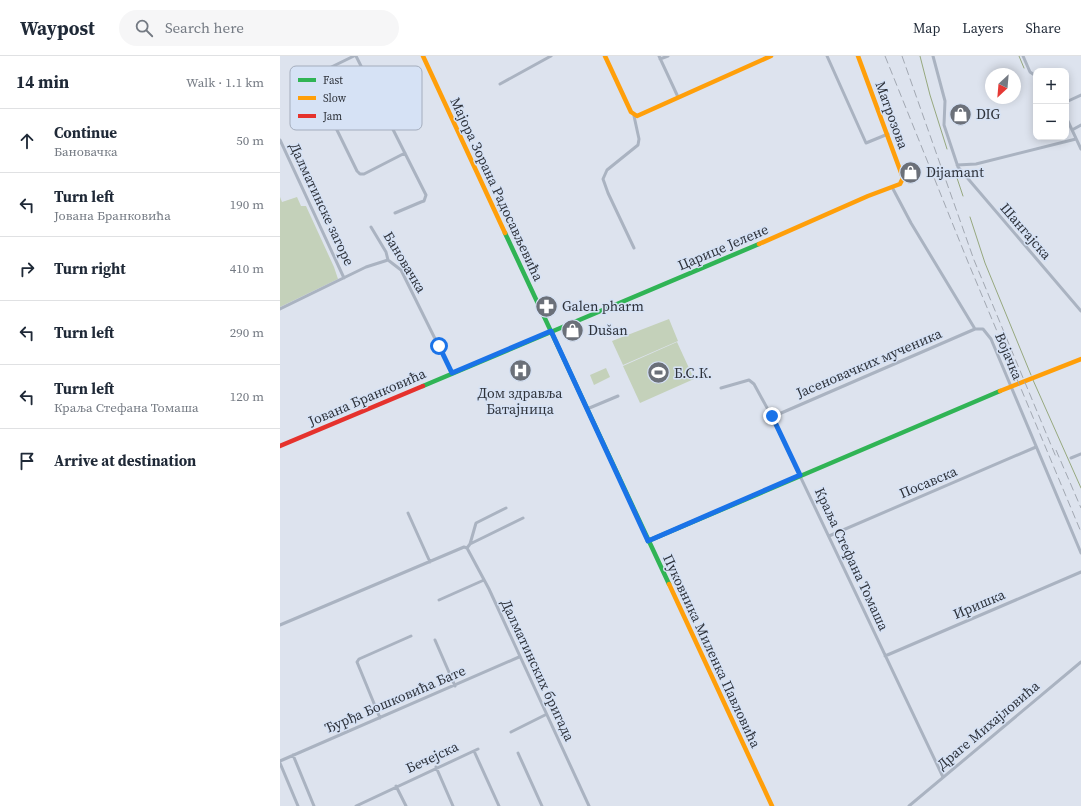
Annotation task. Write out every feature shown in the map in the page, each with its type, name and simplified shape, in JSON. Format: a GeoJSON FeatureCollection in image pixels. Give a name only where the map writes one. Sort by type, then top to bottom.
{"type":"FeatureCollection","features":[{"type":"Feature","properties":{"kind":"main road","name":"Мајора Зорана Радосављевића"},"geometry":{"type":"LineString","coordinates":[[423,56],[551,331]]}},
{"type":"Feature","properties":{"kind":"main road"},"geometry":{"type":"LineString","coordinates":[[605,56],[634,116],[771,56]]}},
{"type":"Feature","properties":{"kind":"main road","name":"Матрозова"},"geometry":{"type":"LineString","coordinates":[[858,56],[888,134],[901,174],[902,182]]}},
{"type":"Feature","properties":{"kind":"main road","name":"Царице Јелене"},"geometry":{"type":"LineString","coordinates":[[551,331],[902,182]]}},
{"type":"Feature","properties":{"kind":"main road","name":"Јована Бранковића"},"geometry":{"type":"LineString","coordinates":[[280,446],[551,331]]}},
{"type":"Feature","properties":{"kind":"main road","name":"Пуковника Миленка Павловића"},"geometry":{"type":"LineString","coordinates":[[551,331],[772,806]]}},
{"type":"Feature","properties":{"kind":"main road"},"geometry":{"type":"LineString","coordinates":[[648,541],[800,475],[952,413],[1045,372],[1081,359]]}},
{"type":"Feature","properties":{"kind":"street"},"geometry":{"type":"LineString","coordinates":[[334,66],[355,56],[360,66]]}},
{"type":"Feature","properties":{"kind":"street"},"geometry":{"type":"LineString","coordinates":[[500,84],[551,56]]}},
{"type":"Feature","properties":{"kind":"street"},"geometry":{"type":"LineString","coordinates":[[668,56],[660,58],[678,97]]}},
{"type":"Feature","properties":{"kind":"street"},"geometry":{"type":"LineString","coordinates":[[827,56],[866,143],[888,134]]}},
{"type":"Feature","properties":{"kind":"street"},"geometry":{"type":"LineString","coordinates":[[933,56],[945,101],[944,125],[956,165],[976,164],[1076,139]]}},
{"type":"Feature","properties":{"kind":"street"},"geometry":{"type":"LineString","coordinates":[[1023,56],[1030,72],[1033,74]]}},
{"type":"Feature","properties":{"kind":"street"},"geometry":{"type":"LineString","coordinates":[[1069,101],[1081,95]]}},
{"type":"Feature","properties":{"kind":"street"},"geometry":{"type":"LineString","coordinates":[[634,116],[639,139],[638,145],[607,170],[603,179],[634,248]]}},
{"type":"Feature","properties":{"kind":"street"},"geometry":{"type":"LineString","coordinates":[[1069,124],[1081,149]]}},
{"type":"Feature","properties":{"kind":"street"},"geometry":{"type":"LineString","coordinates":[[1072,130],[1081,125]]}},
{"type":"Feature","properties":{"kind":"street"},"geometry":{"type":"LineString","coordinates":[[337,130],[357,171],[360,174],[364,174],[405,153]]}},
{"type":"Feature","properties":{"kind":"street"},"geometry":{"type":"LineString","coordinates":[[393,130],[424,191],[425,198],[421,202],[395,214]]}},
{"type":"Feature","properties":{"kind":"street","name":"Далматинске загоре"},"geometry":{"type":"LineString","coordinates":[[280,140],[344,278]]}},
{"type":"Feature","properties":{"kind":"street","name":"Шангајска"},"geometry":{"type":"LineString","coordinates":[[956,165],[979,194],[1081,311]]}},
{"type":"Feature","properties":{"kind":"street","name":"Војачка"},"geometry":{"type":"LineString","coordinates":[[892,187],[911,223],[975,329],[982,328],[988,333],[1081,554]]}},
{"type":"Feature","properties":{"kind":"street","name":"Бановачка"},"geometry":{"type":"LineString","coordinates":[[371,227],[386,252],[388,260],[401,270],[452,373]]}},
{"type":"Feature","properties":{"kind":"street"},"geometry":{"type":"LineString","coordinates":[[280,309],[344,278],[388,260]]}},
{"type":"Feature","properties":{"kind":"street","name":"Јасеновачких мученика"},"geometry":{"type":"LineString","coordinates":[[772,417],[975,329]]}},
{"type":"Feature","properties":{"kind":"street","name":"Краља Стефана Томаша"},"geometry":{"type":"LineString","coordinates":[[721,388],[746,380],[751,381],[772,417],[943,777]]}},
{"type":"Feature","properties":{"kind":"street"},"geometry":{"type":"LineString","coordinates":[[587,409],[618,396]]}},
{"type":"Feature","properties":{"kind":"street","name":"Посавска"},"geometry":{"type":"LineString","coordinates":[[829,536],[1036,447]]}},
{"type":"Feature","properties":{"kind":"street"},"geometry":{"type":"LineString","coordinates":[[1071,458],[1081,454]]}},
{"type":"Feature","properties":{"kind":"street"},"geometry":{"type":"LineString","coordinates":[[470,544],[476,523],[506,508]]}},
{"type":"Feature","properties":{"kind":"street"},"geometry":{"type":"LineString","coordinates":[[408,513],[430,562]]}},
{"type":"Feature","properties":{"kind":"street"},"geometry":{"type":"LineString","coordinates":[[280,625],[466,548],[470,544],[523,518]]}},
{"type":"Feature","properties":{"kind":"street","name":"Далматинских бригада"},"geometry":{"type":"LineString","coordinates":[[466,548],[484,580],[545,715],[589,806]]}},
{"type":"Feature","properties":{"kind":"street","name":"Иришка"},"geometry":{"type":"LineString","coordinates":[[886,656],[1081,572]]}},
{"type":"Feature","properties":{"kind":"street"},"geometry":{"type":"LineString","coordinates":[[439,600],[484,580]]}},
{"type":"Feature","properties":{"kind":"street"},"geometry":{"type":"LineString","coordinates":[[380,718],[357,662],[360,659],[411,636]]}},
{"type":"Feature","properties":{"kind":"street"},"geometry":{"type":"LineString","coordinates":[[434,640],[455,686]]}},
{"type":"Feature","properties":{"kind":"street","name":"Ђурђа Бошковића Бате"},"geometry":{"type":"LineString","coordinates":[[280,762],[519,657]]}},
{"type":"Feature","properties":{"kind":"street","name":"Драге Михајловића"},"geometry":{"type":"LineString","coordinates":[[908,806],[1081,662]]}},
{"type":"Feature","properties":{"kind":"street"},"geometry":{"type":"LineString","coordinates":[[511,732],[545,715]]}},
{"type":"Feature","properties":{"kind":"street","name":"Бечејска"},"geometry":{"type":"LineString","coordinates":[[358,806],[396,786],[478,748]]}},
{"type":"Feature","properties":{"kind":"street"},"geometry":{"type":"LineString","coordinates":[[474,751],[499,806]]}},
{"type":"Feature","properties":{"kind":"street"},"geometry":{"type":"LineString","coordinates":[[518,753],[542,806]]}},
{"type":"Feature","properties":{"kind":"street"},"geometry":{"type":"LineString","coordinates":[[293,756],[314,806]]}},
{"type":"Feature","properties":{"kind":"street"},"geometry":{"type":"LineString","coordinates":[[280,762],[298,806]]}},
{"type":"Feature","properties":{"kind":"street"},"geometry":{"type":"LineString","coordinates":[[436,768],[453,806]]}},
{"type":"Feature","properties":{"kind":"street"},"geometry":{"type":"LineString","coordinates":[[396,786],[406,806]]}},
{"type":"Feature","properties":{"kind":"green space"},"geometry":{"type":"Polygon","coordinates":[[[280,197],[282,202],[297,197],[301,206],[306,206],[338,279],[280,307],[280,197]]]}},
{"type":"Feature","properties":{"kind":"green space"},"geometry":{"type":"Polygon","coordinates":[[[669,319],[678,341],[623,365],[612,341],[669,319]]]}},
{"type":"Feature","properties":{"kind":"green space","name":"Б.С.К."},"geometry":{"type":"Polygon","coordinates":[[[677,342],[694,379],[640,403],[623,366],[677,342]]]}},
{"type":"Feature","properties":{"kind":"green space"},"geometry":{"type":"Polygon","coordinates":[[[606,368],[610,377],[594,385],[590,375],[606,368]]]}},
{"type":"Feature","properties":{"kind":"waterway"},"geometry":{"type":"LineString","coordinates":[[920,56],[930,95],[947,149]]}},
{"type":"Feature","properties":{"kind":"waterway"},"geometry":{"type":"LineString","coordinates":[[1019,56],[1024,68]]}},
{"type":"Feature","properties":{"kind":"waterway"},"geometry":{"type":"LineString","coordinates":[[956,175],[963,196]]}},
{"type":"Feature","properties":{"kind":"waterway"},"geometry":{"type":"LineString","coordinates":[[970,217],[985,263],[1031,375]]}},
{"type":"Feature","properties":{"kind":"waterway"},"geometry":{"type":"LineString","coordinates":[[1033,380],[1081,488]]}},
{"type":"Feature","properties":{"kind":"railway"},"geometry":{"type":"LineString","coordinates":[[885,56],[968,262],[1081,532]]}},
{"type":"Feature","properties":{"kind":"railway"},"geometry":{"type":"LineString","coordinates":[[902,56],[974,260],[1056,457]]}},
{"type":"Feature","properties":{"kind":"railway"},"geometry":{"type":"LineString","coordinates":[[1056,450],[1081,508]]}},
{"type":"Feature","properties":{"kind":"traffic: fast"},"geometry":{"type":"LineString","coordinates":[[505,233],[669,584]]}},
{"type":"Feature","properties":{"kind":"traffic: fast"},"geometry":{"type":"LineString","coordinates":[[423,386],[759,244]]}},
{"type":"Feature","properties":{"kind":"traffic: fast"},"geometry":{"type":"LineString","coordinates":[[648,541],[1000,391]]}},
{"type":"Feature","properties":{"kind":"traffic: slow"},"geometry":{"type":"LineString","coordinates":[[423,56],[505,233]]}},
{"type":"Feature","properties":{"kind":"traffic: slow"},"geometry":{"type":"LineString","coordinates":[[605,56],[631,112],[637,116],[771,56]]}},
{"type":"Feature","properties":{"kind":"traffic: slow"},"geometry":{"type":"LineString","coordinates":[[759,244],[868,196],[900,184],[903,178],[858,56]]}},
{"type":"Feature","properties":{"kind":"traffic: slow"},"geometry":{"type":"LineString","coordinates":[[1000,391],[1081,359]]}},
{"type":"Feature","properties":{"kind":"traffic: slow"},"geometry":{"type":"LineString","coordinates":[[669,584],[772,806]]}},
{"type":"Feature","properties":{"kind":"traffic: jam"},"geometry":{"type":"LineString","coordinates":[[280,446],[423,386]]}},
{"type":"Feature","properties":{"kind":"place","name":"DIG"},"geometry":{"type":"Point","coordinates":[960,114]}},
{"type":"Feature","properties":{"kind":"place","name":"Dijamant"},"geometry":{"type":"Point","coordinates":[911,172]}},
{"type":"Feature","properties":{"kind":"place","name":"Galen pharm"},"geometry":{"type":"Point","coordinates":[547,306]}},
{"type":"Feature","properties":{"kind":"place","name":"Dušan"},"geometry":{"type":"Point","coordinates":[572,330]}},
{"type":"Feature","properties":{"kind":"place","name":"Дом здравља Батајница"},"geometry":{"type":"Point","coordinates":[520,371]}},
{"type":"Feature","properties":{"kind":"place","name":"Б.С.К."},"geometry":{"type":"Point","coordinates":[659,373]}},
{"type":"Feature","properties":{"kind":"route"},"geometry":{"type":"LineString","coordinates":[[439,346],[452,373],[551,331],[648,541],[800,475],[772,416]]}}]}
